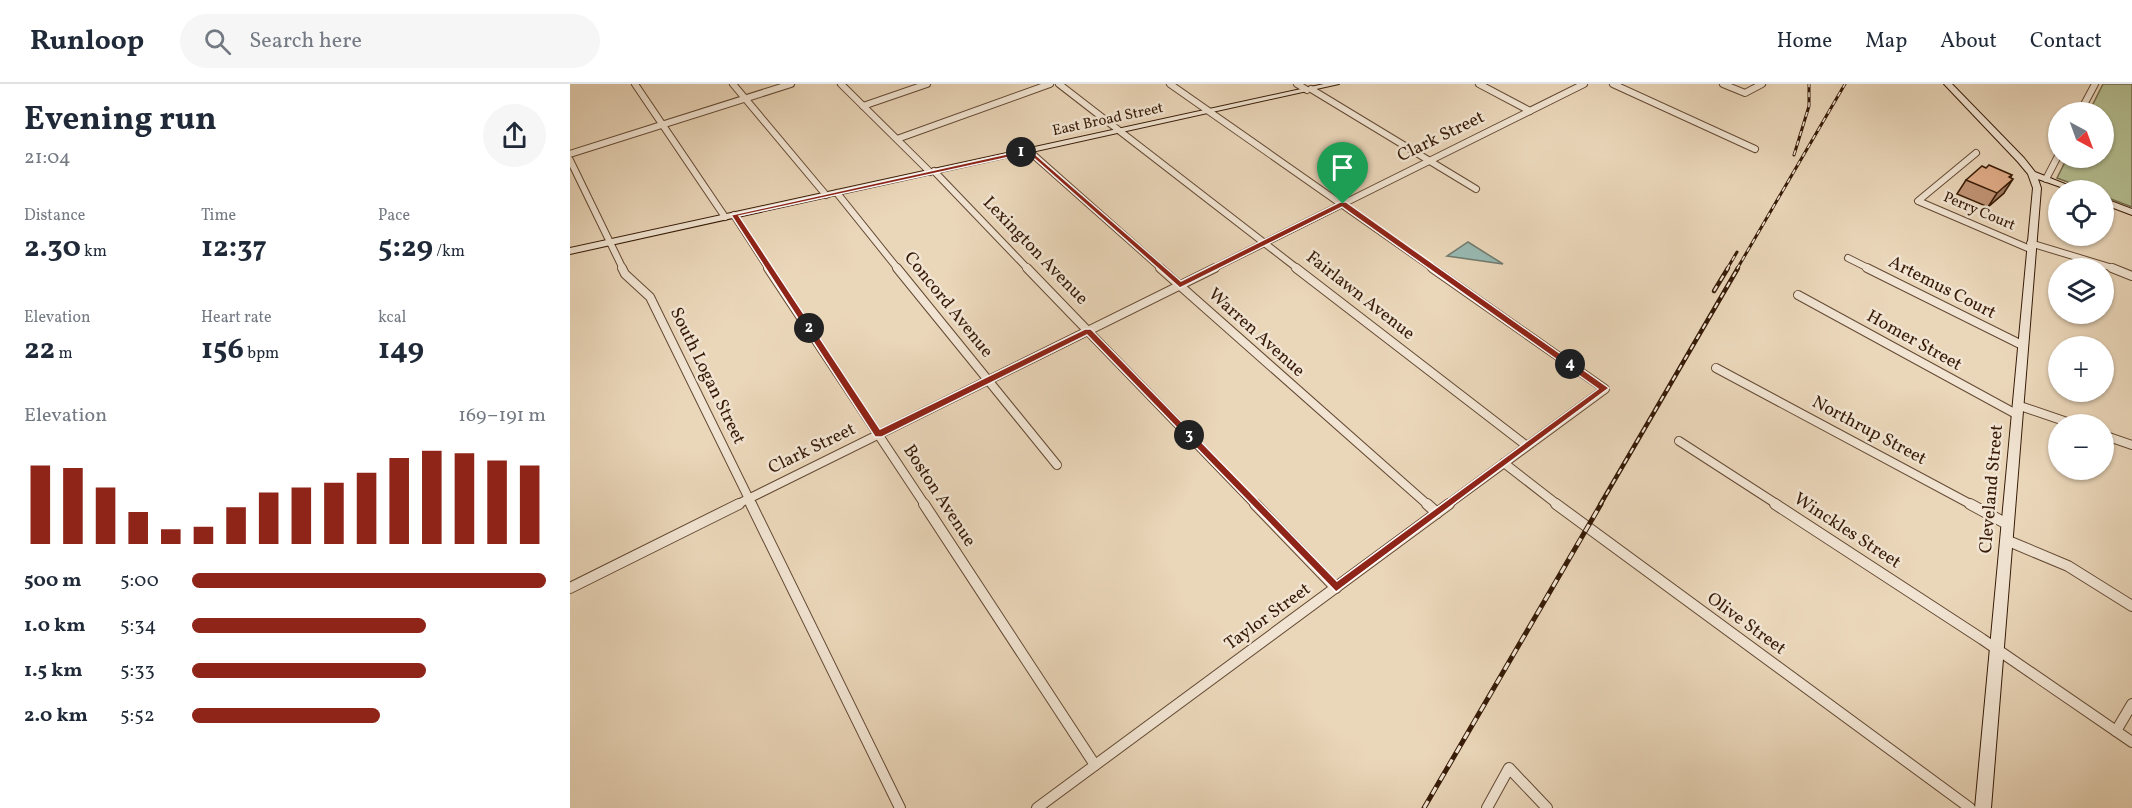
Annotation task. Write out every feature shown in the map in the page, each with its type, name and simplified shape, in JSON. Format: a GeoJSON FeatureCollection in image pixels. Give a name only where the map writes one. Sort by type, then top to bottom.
{"type":"FeatureCollection","features":[{"type":"Feature","properties":{"kind":"main road","name":"East Broad Street"},"geometry":{"type":"LineString","coordinates":[[570,251],[1335,84]]}},
{"type":"Feature","properties":{"kind":"main road"},"geometry":{"type":"LineString","coordinates":[[1948,84],[2032,174],[2046,179]]}},
{"type":"Feature","properties":{"kind":"main road","name":"Cleveland Street"},"geometry":{"type":"LineString","coordinates":[[1983,808],[2030,246],[2037,188],[2032,174]]}},
{"type":"Feature","properties":{"kind":"main road"},"geometry":{"type":"LineString","coordinates":[[2114,205],[2132,212]]}},
{"type":"Feature","properties":{"kind":"street","name":"Boston Avenue"},"geometry":{"type":"LineString","coordinates":[[635,84],[662,125],[730,216],[878,435],[1095,765]]}},
{"type":"Feature","properties":{"kind":"street"},"geometry":{"type":"LineString","coordinates":[[733,84],[826,195]]}},
{"type":"Feature","properties":{"kind":"street"},"geometry":{"type":"LineString","coordinates":[[570,154],[791,84]]}},
{"type":"Feature","properties":{"kind":"street","name":"Lexington Avenue"},"geometry":{"type":"LineString","coordinates":[[841,84],[932,172],[1336,588]]}},
{"type":"Feature","properties":{"kind":"street"},"geometry":{"type":"LineString","coordinates":[[863,106],[927,84]]}},
{"type":"Feature","properties":{"kind":"street"},"geometry":{"type":"LineString","coordinates":[[897,139],[1050,84]]}},
{"type":"Feature","properties":{"kind":"street","name":"Fairlawn Avenue"},"geometry":{"type":"LineString","coordinates":[[1059,84],[1527,446]]}},
{"type":"Feature","properties":{"kind":"street"},"geometry":{"type":"LineString","coordinates":[[1170,84],[1343,204]]}},
{"type":"Feature","properties":{"kind":"street"},"geometry":{"type":"LineString","coordinates":[[1297,84],[1476,189]]}},
{"type":"Feature","properties":{"kind":"street"},"geometry":{"type":"LineString","coordinates":[[1479,84],[1530,111]]}},
{"type":"Feature","properties":{"kind":"street","name":"Clark Street"},"geometry":{"type":"LineString","coordinates":[[570,588],[1584,84]]}},
{"type":"Feature","properties":{"kind":"street"},"geometry":{"type":"LineString","coordinates":[[1613,84],[1755,149]]}},
{"type":"Feature","properties":{"kind":"street"},"geometry":{"type":"LineString","coordinates":[[1723,84],[1745,93],[1762,84]]}},
{"type":"Feature","properties":{"kind":"street"},"geometry":{"type":"LineString","coordinates":[[2085,102],[2095,84]]}},
{"type":"Feature","properties":{"kind":"street","name":"Warren Avenue"},"geometry":{"type":"LineString","coordinates":[[1029,151],[1437,513]]}},
{"type":"Feature","properties":{"kind":"street","name":"Perry Court"},"geometry":{"type":"LineString","coordinates":[[1976,153],[1918,201],[2030,246],[2099,262],[2132,276]]}},
{"type":"Feature","properties":{"kind":"street","name":"South Logan Street"},"geometry":{"type":"LineString","coordinates":[[570,160],[625,274],[650,297],[900,808]]}},
{"type":"Feature","properties":{"kind":"street"},"geometry":{"type":"LineString","coordinates":[[2046,179],[2052,168]]}},
{"type":"Feature","properties":{"kind":"street","name":"Concord Avenue"},"geometry":{"type":"LineString","coordinates":[[837,193],[1057,465]]}},
{"type":"Feature","properties":{"kind":"street","name":"Taylor Street"},"geometry":{"type":"LineString","coordinates":[[1037,808],[1605,388],[1343,204]]}},
{"type":"Feature","properties":{"kind":"street","name":"Artemus Court"},"geometry":{"type":"LineString","coordinates":[[1848,258],[2022,345]]}},
{"type":"Feature","properties":{"kind":"street","name":"Homer Street"},"geometry":{"type":"LineString","coordinates":[[1798,295],[2017,410],[2048,418]]}},
{"type":"Feature","properties":{"kind":"street","name":"Northrup Street"},"geometry":{"type":"LineString","coordinates":[[1716,368],[2007,524]]}},
{"type":"Feature","properties":{"kind":"street"},"geometry":{"type":"LineString","coordinates":[[2114,439],[2132,445]]}},
{"type":"Feature","properties":{"kind":"street","name":"Winckles Street"},"geometry":{"type":"LineString","coordinates":[[1679,441],[1996,649],[2132,742]]}},
{"type":"Feature","properties":{"kind":"street","name":"Olive Street"},"geometry":{"type":"LineString","coordinates":[[1504,463],[1596,535],[1970,808]]}},
{"type":"Feature","properties":{"kind":"street"},"geometry":{"type":"LineString","coordinates":[[2006,540],[2057,560],[2132,606]]}},
{"type":"Feature","properties":{"kind":"street"},"geometry":{"type":"LineString","coordinates":[[2088,578],[2132,598]]}},
{"type":"Feature","properties":{"kind":"street"},"geometry":{"type":"LineString","coordinates":[[2116,731],[2132,704]]}},
{"type":"Feature","properties":{"kind":"street"},"geometry":{"type":"LineString","coordinates":[[1487,808],[1509,768],[1547,808]]}},
{"type":"Feature","properties":{"kind":"green space"},"geometry":{"type":"Polygon","coordinates":[[[2103,84],[2132,84],[2132,207],[2114,200],[2114,180],[2062,180],[2057,178],[2062,168],[2114,168],[2114,102],[2094,102],[2103,84]]]}},
{"type":"Feature","properties":{"kind":"water"},"geometry":{"type":"Polygon","coordinates":[[[1468,242],[1503,264],[1447,256],[1468,242]]]}},
{"type":"Feature","properties":{"kind":"building"},"geometry":{"type":"Polygon","coordinates":[[[1989,165],[2012,175],[2009,177],[2013,179],[1997,193],[1966,180],[1982,166],[1986,168],[1989,165]]]}},
{"type":"Feature","properties":{"kind":"railway"},"geometry":{"type":"LineString","coordinates":[[1794,155],[1809,106],[1809,84]]}},
{"type":"Feature","properties":{"kind":"railway"},"geometry":{"type":"LineString","coordinates":[[1737,269],[1845,84]]}},
{"type":"Feature","properties":{"kind":"railway"},"geometry":{"type":"LineString","coordinates":[[1727,269],[1737,252]]}},
{"type":"Feature","properties":{"kind":"railway"},"geometry":{"type":"LineString","coordinates":[[1714,291],[1728,268]]}},
{"type":"Feature","properties":{"kind":"railway"},"geometry":{"type":"LineString","coordinates":[[1600,505],[1738,268]]}},
{"type":"Feature","properties":{"kind":"railway"},"geometry":{"type":"LineString","coordinates":[[1424,808],[1601,504]]}},
{"type":"Feature","properties":{"kind":"route"},"geometry":{"type":"LineString","coordinates":[[1029,151],[1180,285],[1343,204],[1605,388],[1336,588],[1088,331],[878,435],[734,215],[1029,151]]}}]}
